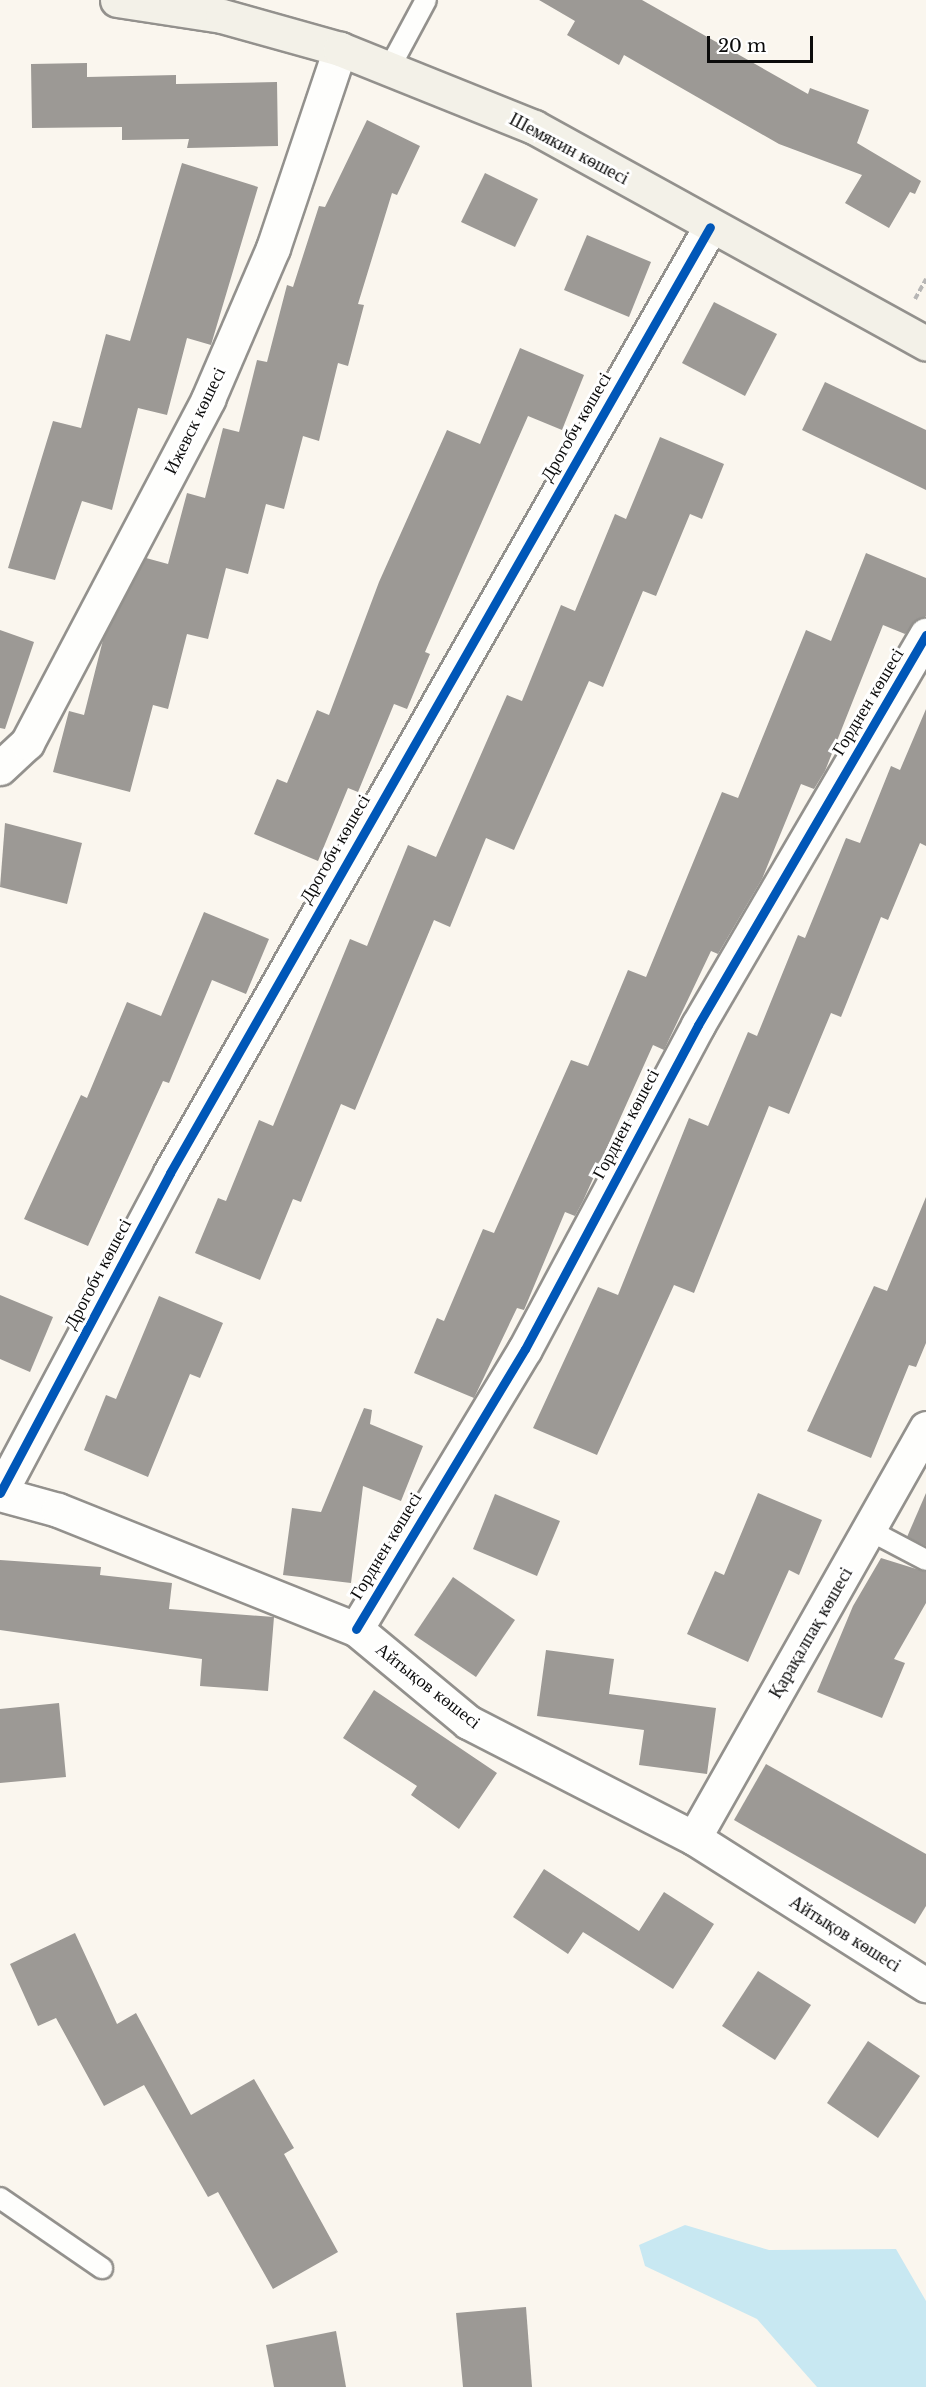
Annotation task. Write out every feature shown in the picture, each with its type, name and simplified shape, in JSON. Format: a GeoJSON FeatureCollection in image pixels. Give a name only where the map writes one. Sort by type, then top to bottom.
{"type":"FeatureCollection","features":[{"type":"Feature","properties":{"kind":"main road","name":"Шемякин көшесі"},"geometry":{"type":"LineString","coordinates":[[117,0],[222,16],[340,49],[534,127],[710,227],[926,344]]}},
{"type":"Feature","properties":{"kind":"street","name":"Ижевск көшесі"},"geometry":{"type":"LineString","coordinates":[[0,768],[27,744],[208,399],[273,248],[340,49]]}},
{"type":"Feature","properties":{"kind":"street","name":"Дрогобч көшесі"},"geometry":{"type":"LineString","coordinates":[[0,1494],[170,1173],[710,227]]}},
{"type":"Feature","properties":{"kind":"street","name":"Горднен көшесі"},"geometry":{"type":"LineString","coordinates":[[356,1629],[525,1349],[698,1025],[926,635]]}},
{"type":"Feature","properties":{"kind":"street","name":"Қарақалпақ көшесі"},"geometry":{"type":"LineString","coordinates":[[694,1838],[926,1428]]}},
{"type":"Feature","properties":{"kind":"street","name":"Айтықов көшесі"},"geometry":{"type":"LineString","coordinates":[[0,1494],[58,1510],[356,1629],[468,1722],[694,1838],[926,1985]]}},
{"type":"Feature","properties":{"kind":"lane"},"geometry":{"type":"LineString","coordinates":[[389,69],[426,0]]}},
{"type":"Feature","properties":{"kind":"lane"},"geometry":{"type":"LineString","coordinates":[[869,1530],[926,1560]]}},
{"type":"Feature","properties":{"kind":"lane"},"geometry":{"type":"LineString","coordinates":[[0,2198],[102,2268]]}},
{"type":"Feature","properties":{"kind":"water"},"geometry":{"type":"Polygon","coordinates":[[[685,2225],[769,2250],[896,2249],[926,2301],[926,2387],[817,2387],[757,2319],[645,2266],[639,2245],[685,2225]]]}},
{"type":"Feature","properties":{"kind":"building"},"geometry":{"type":"Polygon","coordinates":[[[539,0],[642,0],[808,94],[810,88],[869,110],[857,143],[921,181],[915,194],[910,192],[889,228],[845,203],[862,175],[779,144],[624,55],[619,65],[567,35],[575,21],[539,0]]]}},
{"type":"Feature","properties":{"kind":"building"},"geometry":{"type":"Polygon","coordinates":[[[87,63],[87,77],[176,75],[176,84],[277,82],[278,146],[187,148],[189,139],[122,140],[122,127],[32,128],[31,64],[87,63]]]}},
{"type":"Feature","properties":{"kind":"building"},"geometry":{"type":"Polygon","coordinates":[[[367,120],[420,146],[397,195],[392,193],[358,304],[364,305],[348,366],[338,363],[319,441],[303,436],[284,509],[266,504],[248,574],[226,568],[208,639],[187,634],[168,709],[153,705],[130,792],[53,772],[69,711],[84,715],[104,636],[146,558],[168,564],[187,493],[205,498],[223,428],[239,432],[257,360],[267,362],[287,285],[293,287],[319,206],[325,207],[367,120]]]}},
{"type":"Feature","properties":{"kind":"building"},"geometry":{"type":"Polygon","coordinates":[[[182,163],[258,187],[211,345],[187,338],[167,415],[138,408],[112,510],[82,501],[55,580],[8,568],[53,421],[81,428],[106,334],[130,341],[182,163]]]}},
{"type":"Feature","properties":{"kind":"building"},"geometry":{"type":"Polygon","coordinates":[[[485,173],[538,199],[515,247],[461,222],[485,173]]]}},
{"type":"Feature","properties":{"kind":"building"},"geometry":{"type":"Polygon","coordinates":[[[587,235],[651,262],[629,317],[564,290],[587,235]]]}},
{"type":"Feature","properties":{"kind":"building"},"geometry":{"type":"Polygon","coordinates":[[[714,302],[777,334],[745,396],[682,363],[714,302]]]}},
{"type":"Feature","properties":{"kind":"building"},"geometry":{"type":"Polygon","coordinates":[[[520,348],[584,375],[562,430],[528,416],[425,652],[430,654],[407,709],[394,704],[358,792],[348,788],[318,861],[254,834],[277,779],[287,783],[317,710],[329,715],[379,582],[447,430],[480,444],[520,348]]]}},
{"type":"Feature","properties":{"kind":"building"},"geometry":{"type":"Polygon","coordinates":[[[825,382],[926,430],[926,490],[802,430],[825,382]]]}},
{"type":"Feature","properties":{"kind":"building"},"geometry":{"type":"Polygon","coordinates":[[[660,437],[724,464],[702,519],[690,514],[656,596],[643,591],[603,687],[589,681],[514,850],[486,838],[450,927],[434,920],[355,1110],[341,1104],[301,1202],[293,1199],[260,1280],[195,1253],[218,1198],[226,1201],[259,1120],[273,1126],[350,939],[367,946],[408,845],[436,857],[507,695],[522,701],[561,605],[575,611],[615,514],[626,519],[660,437]]]}},
{"type":"Feature","properties":{"kind":"building"},"geometry":{"type":"Polygon","coordinates":[[[866,553],[926,578],[926,616],[905,634],[883,625],[825,771],[814,789],[801,784],[762,879],[718,954],[711,951],[664,1050],[653,1045],[583,1201],[575,1216],[565,1212],[524,1310],[517,1308],[474,1398],[414,1373],[437,1318],[444,1321],[483,1229],[494,1233],[571,1060],[588,1066],[628,970],[646,977],[722,792],[738,798],[806,630],[831,641],[866,553]]]}},
{"type":"Feature","properties":{"kind":"building"},"geometry":{"type":"Polygon","coordinates":[[[0,630],[34,642],[5,729],[0,728],[0,630]]]}},
{"type":"Feature","properties":{"kind":"building"},"geometry":{"type":"Polygon","coordinates":[[[926,709],[926,846],[920,843],[888,920],[881,917],[841,1017],[831,1013],[789,1114],[769,1106],[694,1293],[674,1285],[597,1455],[533,1428],[598,1287],[618,1295],[689,1118],[708,1126],[748,1032],[757,1036],[798,935],[805,938],[846,838],[860,843],[891,766],[900,770],[926,709]]]}},
{"type":"Feature","properties":{"kind":"building"},"geometry":{"type":"Polygon","coordinates":[[[5,823],[82,843],[67,904],[0,887],[5,823]]]}},
{"type":"Feature","properties":{"kind":"building"},"geometry":{"type":"Polygon","coordinates":[[[204,912],[269,939],[246,994],[212,980],[169,1083],[163,1081],[88,1246],[24,1219],[81,1095],[87,1098],[127,1002],[161,1016],[204,912]]]}},
{"type":"Feature","properties":{"kind":"building"},"geometry":{"type":"Polygon","coordinates":[[[926,1197],[926,1343],[916,1367],[909,1365],[871,1458],[807,1431],[874,1286],[887,1291],[926,1197]]]}},
{"type":"Feature","properties":{"kind":"building"},"geometry":{"type":"Polygon","coordinates":[[[0,1295],[53,1317],[30,1372],[0,1359],[0,1295]]]}},
{"type":"Feature","properties":{"kind":"building"},"geometry":{"type":"Polygon","coordinates":[[[159,1296],[223,1323],[200,1378],[190,1374],[148,1477],[84,1450],[106,1395],[116,1399],[159,1296]]]}},
{"type":"Feature","properties":{"kind":"building"},"geometry":{"type":"Polygon","coordinates":[[[364,1408],[372,1410],[370,1424],[423,1446],[401,1501],[363,1486],[351,1583],[283,1575],[292,1508],[321,1512],[364,1408]]]}},
{"type":"Feature","properties":{"kind":"building"},"geometry":{"type":"Polygon","coordinates":[[[758,1493],[822,1520],[799,1575],[789,1570],[748,1662],[687,1634],[715,1571],[724,1575],[758,1493]]]}},
{"type":"Feature","properties":{"kind":"building"},"geometry":{"type":"Polygon","coordinates":[[[926,1493],[926,1546],[907,1537],[926,1493]]]}},
{"type":"Feature","properties":{"kind":"building"},"geometry":{"type":"Polygon","coordinates":[[[495,1494],[560,1521],[537,1576],[473,1549],[495,1494]]]}},
{"type":"Feature","properties":{"kind":"building"},"geometry":{"type":"Polygon","coordinates":[[[881,1558],[926,1572],[926,1603],[894,1659],[905,1663],[882,1718],[817,1692],[853,1606],[881,1558]]]}},
{"type":"Feature","properties":{"kind":"building"},"geometry":{"type":"Polygon","coordinates":[[[0,1560],[101,1567],[100,1575],[172,1583],[169,1609],[274,1617],[268,1691],[200,1686],[202,1659],[0,1630],[0,1560]]]}},
{"type":"Feature","properties":{"kind":"building"},"geometry":{"type":"Polygon","coordinates":[[[453,1577],[515,1620],[476,1677],[414,1635],[453,1577]]]}},
{"type":"Feature","properties":{"kind":"building"},"geometry":{"type":"Polygon","coordinates":[[[546,1650],[614,1659],[609,1694],[716,1708],[707,1774],[639,1765],[644,1730],[537,1716],[546,1650]]]}},
{"type":"Feature","properties":{"kind":"building"},"geometry":{"type":"Polygon","coordinates":[[[374,1690],[497,1773],[459,1829],[411,1795],[417,1786],[343,1738],[374,1690]]]}},
{"type":"Feature","properties":{"kind":"building"},"geometry":{"type":"Polygon","coordinates":[[[59,1703],[66,1777],[0,1783],[0,1709],[59,1703]]]}},
{"type":"Feature","properties":{"kind":"building"},"geometry":{"type":"Polygon","coordinates":[[[766,1764],[926,1854],[926,1906],[915,1924],[734,1820],[766,1764]]]}},
{"type":"Feature","properties":{"kind":"building"},"geometry":{"type":"Polygon","coordinates":[[[544,1869],[639,1931],[664,1892],[714,1924],[673,1989],[583,1932],[568,1954],[513,1917],[544,1869]]]}},
{"type":"Feature","properties":{"kind":"building"},"geometry":{"type":"Polygon","coordinates":[[[75,1933],[117,2024],[136,2013],[191,2115],[254,2079],[294,2148],[284,2154],[338,2252],[273,2289],[218,2192],[208,2197],[144,2085],[104,2106],[56,2018],[38,2026],[10,1964],[75,1933]]]}},
{"type":"Feature","properties":{"kind":"building"},"geometry":{"type":"Polygon","coordinates":[[[758,1971],[811,2005],[775,2060],[722,2026],[758,1971]]]}},
{"type":"Feature","properties":{"kind":"building"},"geometry":{"type":"Polygon","coordinates":[[[868,2041],[920,2076],[878,2138],[827,2103],[868,2041]]]}},
{"type":"Feature","properties":{"kind":"building"},"geometry":{"type":"Polygon","coordinates":[[[526,2307],[532,2387],[463,2387],[456,2313],[526,2307]]]}},
{"type":"Feature","properties":{"kind":"building"},"geometry":{"type":"Polygon","coordinates":[[[336,2331],[346,2387],[274,2387],[266,2345],[336,2331]]]}},
{"type":"Feature","properties":{"kind":"cycle path"},"geometry":{"type":"LineString","coordinates":[[0,1493],[170,1173],[710,227]]}},
{"type":"Feature","properties":{"kind":"cycle path"},"geometry":{"type":"LineString","coordinates":[[356,1629],[525,1349],[698,1025],[926,635]]}}]}
